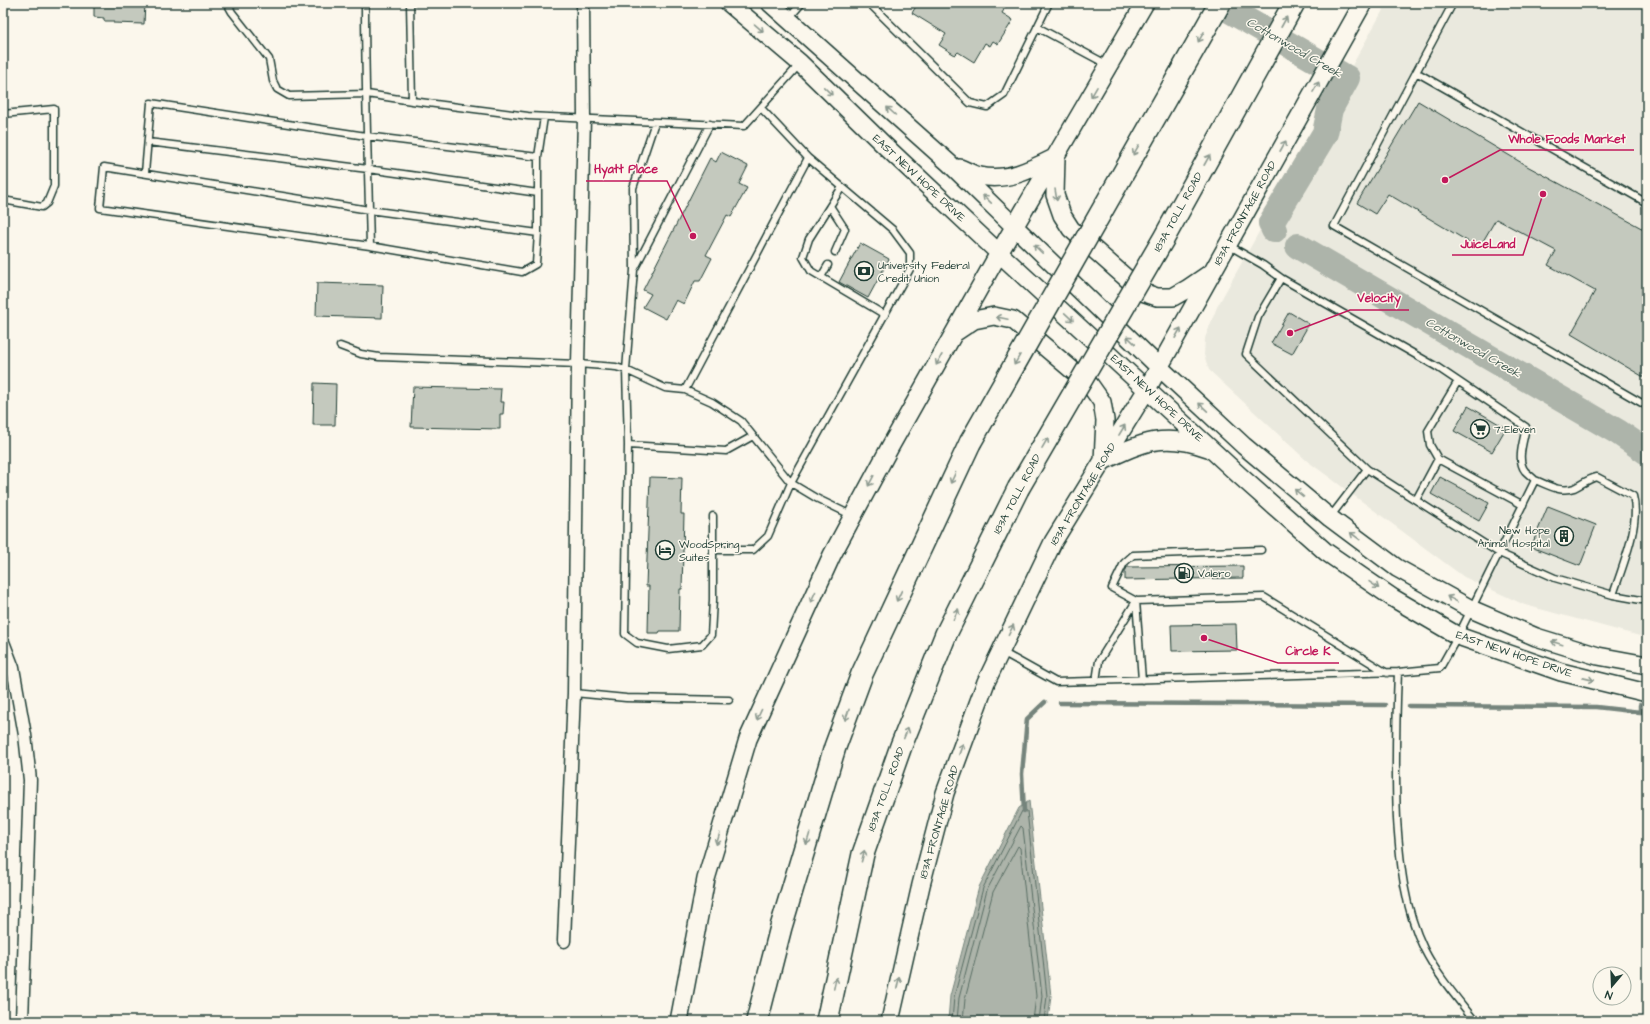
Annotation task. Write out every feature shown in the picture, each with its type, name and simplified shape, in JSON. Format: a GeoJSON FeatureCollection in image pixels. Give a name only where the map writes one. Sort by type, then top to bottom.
{"type":"FeatureCollection","features":[{"type":"Feature","properties":{"kind":"highway"},"geometry":{"type":"LineString","coordinates":[[757,1021],[781,927],[835,747],[862,674],[970,443],[1220,3]]}},
{"type":"Feature","properties":{"kind":"highway","name":"183A TOLL ROAD"},"geometry":{"type":"LineString","coordinates":[[827,1021],[863,854],[899,753],[946,634],[1018,488],[1164,238],[1294,3]]}},
{"type":"Feature","properties":{"kind":"main road","name":"EAST NEW HOPE DRIVE"},"geometry":{"type":"LineString","coordinates":[[729,3],[800,63],[884,146],[999,253],[1211,449],[1326,552],[1393,598],[1458,636],[1561,672],[1647,693]]}},
{"type":"Feature","properties":{"kind":"main road"},"geometry":{"type":"LineString","coordinates":[[770,3],[949,163],[1159,367],[1244,446],[1330,518],[1397,568],[1471,609],[1536,637],[1598,656],[1647,665]]}},
{"type":"Feature","properties":{"kind":"main road"},"geometry":{"type":"LineString","coordinates":[[679,1021],[706,879],[748,739],[832,555],[890,447],[999,253],[1145,3]]}},
{"type":"Feature","properties":{"kind":"main road","name":"183A FRONTAGE ROAD"},"geometry":{"type":"LineString","coordinates":[[890,1021],[921,885],[945,793],[986,682],[1054,542],[1147,389],[1363,3]]}},
{"type":"Feature","properties":{"kind":"main road"},"geometry":{"type":"LineString","coordinates":[[949,163],[979,176],[1005,177],[1030,171],[1056,157]]}},
{"type":"Feature","properties":{"kind":"main road"},"geometry":{"type":"LineString","coordinates":[[1056,157],[1055,196],[1062,215],[1071,229],[1142,292],[1157,297],[1173,297],[1214,270]]}},
{"type":"Feature","properties":{"kind":"main road"},"geometry":{"type":"LineString","coordinates":[[954,333],[974,320],[994,316],[1013,320],[1090,385],[1102,402],[1105,420],[1103,461],[1133,447],[1151,441],[1180,440],[1211,449]]}},
{"type":"Feature","properties":{"kind":"street"},"geometry":{"type":"LineString","coordinates":[[564,942],[574,693],[578,364],[584,118],[583,3]]}},
{"type":"Feature","properties":{"kind":"street"},"geometry":{"type":"LineString","coordinates":[[3,642],[13,668],[25,736],[30,780],[22,1021]]}},
{"type":"Feature","properties":{"kind":"lane"},"geometry":{"type":"LineString","coordinates":[[227,3],[232,12],[269,59],[273,81],[277,90],[289,96],[366,94],[528,116],[744,126],[800,63]]}},
{"type":"Feature","properties":{"kind":"lane"},"geometry":{"type":"LineString","coordinates":[[365,3],[366,136],[370,246]]}},
{"type":"Feature","properties":{"kind":"lane"},"geometry":{"type":"LineString","coordinates":[[410,3],[412,101]]}},
{"type":"Feature","properties":{"kind":"lane"},"geometry":{"type":"LineString","coordinates":[[788,20],[802,3]]}},
{"type":"Feature","properties":{"kind":"lane"},"geometry":{"type":"LineString","coordinates":[[869,3],[970,103],[987,107],[1004,95],[1049,3]]}},
{"type":"Feature","properties":{"kind":"lane"},"geometry":{"type":"LineString","coordinates":[[1453,3],[1334,226],[1647,406]]}},
{"type":"Feature","properties":{"kind":"lane"},"geometry":{"type":"LineString","coordinates":[[1037,27],[1109,65]]}},
{"type":"Feature","properties":{"kind":"lane"},"geometry":{"type":"LineString","coordinates":[[1416,72],[1647,203]]}},
{"type":"Feature","properties":{"kind":"lane"},"geometry":{"type":"LineString","coordinates":[[145,173],[151,103],[366,136],[538,157]]}},
{"type":"Feature","properties":{"kind":"lane"},"geometry":{"type":"LineString","coordinates":[[713,550],[753,550],[768,536],[791,482],[910,269],[910,253],[893,230],[808,158],[761,108]]}},
{"type":"Feature","properties":{"kind":"lane"},"geometry":{"type":"LineString","coordinates":[[3,114],[54,109],[54,186],[47,203],[42,207],[3,200]]}},
{"type":"Feature","properties":{"kind":"lane"},"geometry":{"type":"LineString","coordinates":[[538,233],[369,210],[104,167],[100,208],[370,246],[522,272],[536,264],[538,233],[538,157],[544,117]]}},
{"type":"Feature","properties":{"kind":"lane"},"geometry":{"type":"LineString","coordinates":[[655,122],[633,188],[634,270],[626,370],[628,445],[625,634],[637,644],[668,649],[702,645],[711,635],[713,600],[713,516]]}},
{"type":"Feature","properties":{"kind":"lane"},"geometry":{"type":"LineString","coordinates":[[634,270],[710,124]]}},
{"type":"Feature","properties":{"kind":"lane"},"geometry":{"type":"LineString","coordinates":[[148,142],[368,169],[538,193]]}},
{"type":"Feature","properties":{"kind":"lane"},"geometry":{"type":"LineString","coordinates":[[685,390],[808,158]]}},
{"type":"Feature","properties":{"kind":"lane"},"geometry":{"type":"LineString","coordinates":[[842,187],[809,239],[803,257],[811,271],[885,314]]}},
{"type":"Feature","properties":{"kind":"lane"},"geometry":{"type":"LineString","coordinates":[[830,206],[845,229],[835,252]]}},
{"type":"Feature","properties":{"kind":"lane"},"geometry":{"type":"LineString","coordinates":[[1228,245],[1263,265],[1281,278],[1438,368],[1526,427],[1521,455],[1522,463],[1525,471],[1535,480],[1557,489],[1566,490],[1575,488],[1590,479],[1597,477],[1633,496],[1636,505],[1631,540],[1614,595]]}},
{"type":"Feature","properties":{"kind":"lane"},"geometry":{"type":"LineString","coordinates":[[821,277],[828,265]]}},
{"type":"Feature","properties":{"kind":"lane"},"geometry":{"type":"LineString","coordinates":[[1281,278],[1258,317],[1246,354],[1367,469],[1499,553],[1555,578],[1614,595],[1642,600]]}},
{"type":"Feature","properties":{"kind":"lane"},"geometry":{"type":"LineString","coordinates":[[340,346],[361,354],[379,357],[578,364],[616,367],[626,370],[665,388],[685,390],[712,402],[741,421],[791,482],[816,498],[853,516]]}},
{"type":"Feature","properties":{"kind":"lane"},"geometry":{"type":"LineString","coordinates":[[1458,381],[1428,431],[1430,445],[1438,459],[1523,505]]}},
{"type":"Feature","properties":{"kind":"lane"},"geometry":{"type":"LineString","coordinates":[[628,445],[726,451],[753,436]]}},
{"type":"Feature","properties":{"kind":"lane"},"geometry":{"type":"LineString","coordinates":[[1416,500],[1438,459]]}},
{"type":"Feature","properties":{"kind":"lane"},"geometry":{"type":"LineString","coordinates":[[1330,518],[1367,469]]}},
{"type":"Feature","properties":{"kind":"lane"},"geometry":{"type":"LineString","coordinates":[[1001,651],[1056,682],[1387,673],[1440,668],[1458,636],[1535,480]]}},
{"type":"Feature","properties":{"kind":"lane"},"geometry":{"type":"LineString","coordinates":[[1261,550],[1133,555],[1124,563],[1112,588],[1136,601],[1264,597],[1387,673]]}},
{"type":"Feature","properties":{"kind":"lane"},"geometry":{"type":"LineString","coordinates":[[1096,681],[1098,661],[1136,601]]}},
{"type":"Feature","properties":{"kind":"lane"},"geometry":{"type":"LineString","coordinates":[[1136,601],[1142,680]]}},
{"type":"Feature","properties":{"kind":"lane"},"geometry":{"type":"LineString","coordinates":[[1398,672],[1396,781],[1399,847],[1403,884],[1415,928],[1424,950],[1440,975],[1475,1021]]}},
{"type":"Feature","properties":{"kind":"lane"},"geometry":{"type":"LineString","coordinates":[[574,693],[626,698],[729,700]]}},
{"type":"Feature","properties":{"kind":"shaded area"},"geometry":{"type":"Polygon","coordinates":[[[1387,3],[1647,3],[1647,638],[1525,605],[1464,577],[1306,460],[1209,370],[1204,355],[1205,338],[1217,307],[1387,3]]]}},
{"type":"Feature","properties":{"kind":"water"},"geometry":{"type":"Polygon","coordinates":[[[1029,801],[1051,996],[1048,1020],[948,1021],[950,996],[979,887],[1019,808],[1029,801]]]}},
{"type":"Feature","properties":{"kind":"building"},"geometry":{"type":"Polygon","coordinates":[[[94,3],[145,3],[144,24],[113,23],[113,21],[104,21],[104,18],[94,17],[94,3]]]}},
{"type":"Feature","properties":{"kind":"building"},"geometry":{"type":"Polygon","coordinates":[[[918,3],[996,3],[1005,8],[1002,13],[1013,20],[998,44],[993,41],[990,46],[985,43],[974,62],[958,52],[955,55],[939,45],[946,34],[912,13],[918,3]]]}},
{"type":"Feature","properties":{"kind":"building"},"geometry":{"type":"Polygon","coordinates":[[[1418,101],[1527,166],[1647,231],[1647,379],[1571,334],[1595,291],[1548,265],[1556,251],[1496,219],[1479,248],[1388,194],[1375,214],[1357,203],[1418,101]]]}},
{"type":"Feature","properties":{"kind":"building"},"geometry":{"type":"Polygon","coordinates":[[[721,152],[748,166],[739,184],[747,188],[731,217],[727,215],[706,255],[712,258],[700,281],[695,281],[684,304],[676,300],[666,319],[643,307],[651,294],[643,290],[710,158],[716,162],[721,152]]]}},
{"type":"Feature","properties":{"kind":"building","name":"University Federal Credit Union"},"geometry":{"type":"Polygon","coordinates":[[[860,243],[889,259],[868,298],[839,282],[860,243]]]}},
{"type":"Feature","properties":{"kind":"building"},"geometry":{"type":"Polygon","coordinates":[[[317,283],[383,285],[382,318],[316,316],[317,283]]]}},
{"type":"Feature","properties":{"kind":"building"},"geometry":{"type":"Polygon","coordinates":[[[1289,312],[1309,324],[1292,354],[1271,343],[1289,312]]]}},
{"type":"Feature","properties":{"kind":"building"},"geometry":{"type":"Polygon","coordinates":[[[314,383],[336,384],[335,425],[313,425],[314,383]]]}},
{"type":"Feature","properties":{"kind":"building"},"geometry":{"type":"Polygon","coordinates":[[[413,387],[501,389],[500,402],[504,402],[503,414],[500,414],[500,429],[411,427],[413,387]]]}},
{"type":"Feature","properties":{"kind":"building","name":"7-Eleven"},"geometry":{"type":"Polygon","coordinates":[[[1468,406],[1506,428],[1492,452],[1454,431],[1468,406]]]}},
{"type":"Feature","properties":{"kind":"building","name":"WoodSpring Suites"},"geometry":{"type":"Polygon","coordinates":[[[650,477],[682,478],[681,514],[684,514],[682,589],[680,589],[679,631],[660,631],[659,633],[648,633],[649,586],[646,586],[650,477]]]}},
{"type":"Feature","properties":{"kind":"building"},"geometry":{"type":"Polygon","coordinates":[[[1440,477],[1489,503],[1479,521],[1431,494],[1440,477]]]}},
{"type":"Feature","properties":{"kind":"building","name":"New Hope Animal Hospital"},"geometry":{"type":"Polygon","coordinates":[[[1548,506],[1596,525],[1580,566],[1531,547],[1548,506]]]}},
{"type":"Feature","properties":{"kind":"building","name":"Valero"},"geometry":{"type":"Polygon","coordinates":[[[1243,566],[1243,578],[1125,580],[1125,572],[1127,567],[1243,566]]]}},
{"type":"Feature","properties":{"kind":"building"},"geometry":{"type":"Polygon","coordinates":[[[1236,624],[1237,650],[1172,651],[1171,625],[1236,624]]]}},
{"type":"Feature","properties":{"kind":"waterway","name":"Cottonwood Creek"},"geometry":{"type":"LineString","coordinates":[[1217,3],[1347,78],[1330,109],[1325,133],[1271,223],[1274,230]]}},
{"type":"Feature","properties":{"kind":"waterway","name":"Cottonwood Creek"},"geometry":{"type":"LineString","coordinates":[[1298,246],[1618,432],[1647,452]]}},
{"type":"Feature","properties":{"kind":"waterway"},"geometry":{"type":"LineString","coordinates":[[1024,811],[1022,774],[1027,719],[1045,702]]}},
{"type":"Feature","properties":{"kind":"waterway"},"geometry":{"type":"LineString","coordinates":[[1060,703],[1385,705]]}},
{"type":"Feature","properties":{"kind":"waterway","name":"Cottonwood Creek"},"geometry":{"type":"LineString","coordinates":[[1640,705],[1640,712],[1647,712]]}},
{"type":"Feature","properties":{"kind":"waterway"},"geometry":{"type":"LineString","coordinates":[[1409,706],[1596,707],[1640,712]]}},
{"type":"Feature","properties":{"kind":"place","name":"Whole Foods Market"},"geometry":{"type":"Point","coordinates":[1445,180]}},
{"type":"Feature","properties":{"kind":"place","name":"JuiceLand"},"geometry":{"type":"Point","coordinates":[1543,194]}},
{"type":"Feature","properties":{"kind":"place","name":"Hyatt Place"},"geometry":{"type":"Point","coordinates":[693,236]}},
{"type":"Feature","properties":{"kind":"place","name":"University Federal Credit Union"},"geometry":{"type":"Point","coordinates":[864,271]}},
{"type":"Feature","properties":{"kind":"place","name":"Velocity"},"geometry":{"type":"Point","coordinates":[1290,333]}},
{"type":"Feature","properties":{"kind":"place","name":"7-Eleven"},"geometry":{"type":"Point","coordinates":[1480,429]}},
{"type":"Feature","properties":{"kind":"place","name":"New Hope Animal Hospital"},"geometry":{"type":"Point","coordinates":[1564,536]}},
{"type":"Feature","properties":{"kind":"place","name":"WoodSpring Suites"},"geometry":{"type":"Point","coordinates":[665,550]}},
{"type":"Feature","properties":{"kind":"place","name":"Valero"},"geometry":{"type":"Point","coordinates":[1184,573]}},
{"type":"Feature","properties":{"kind":"place","name":"Circle K"},"geometry":{"type":"Point","coordinates":[1204,638]}}]}
